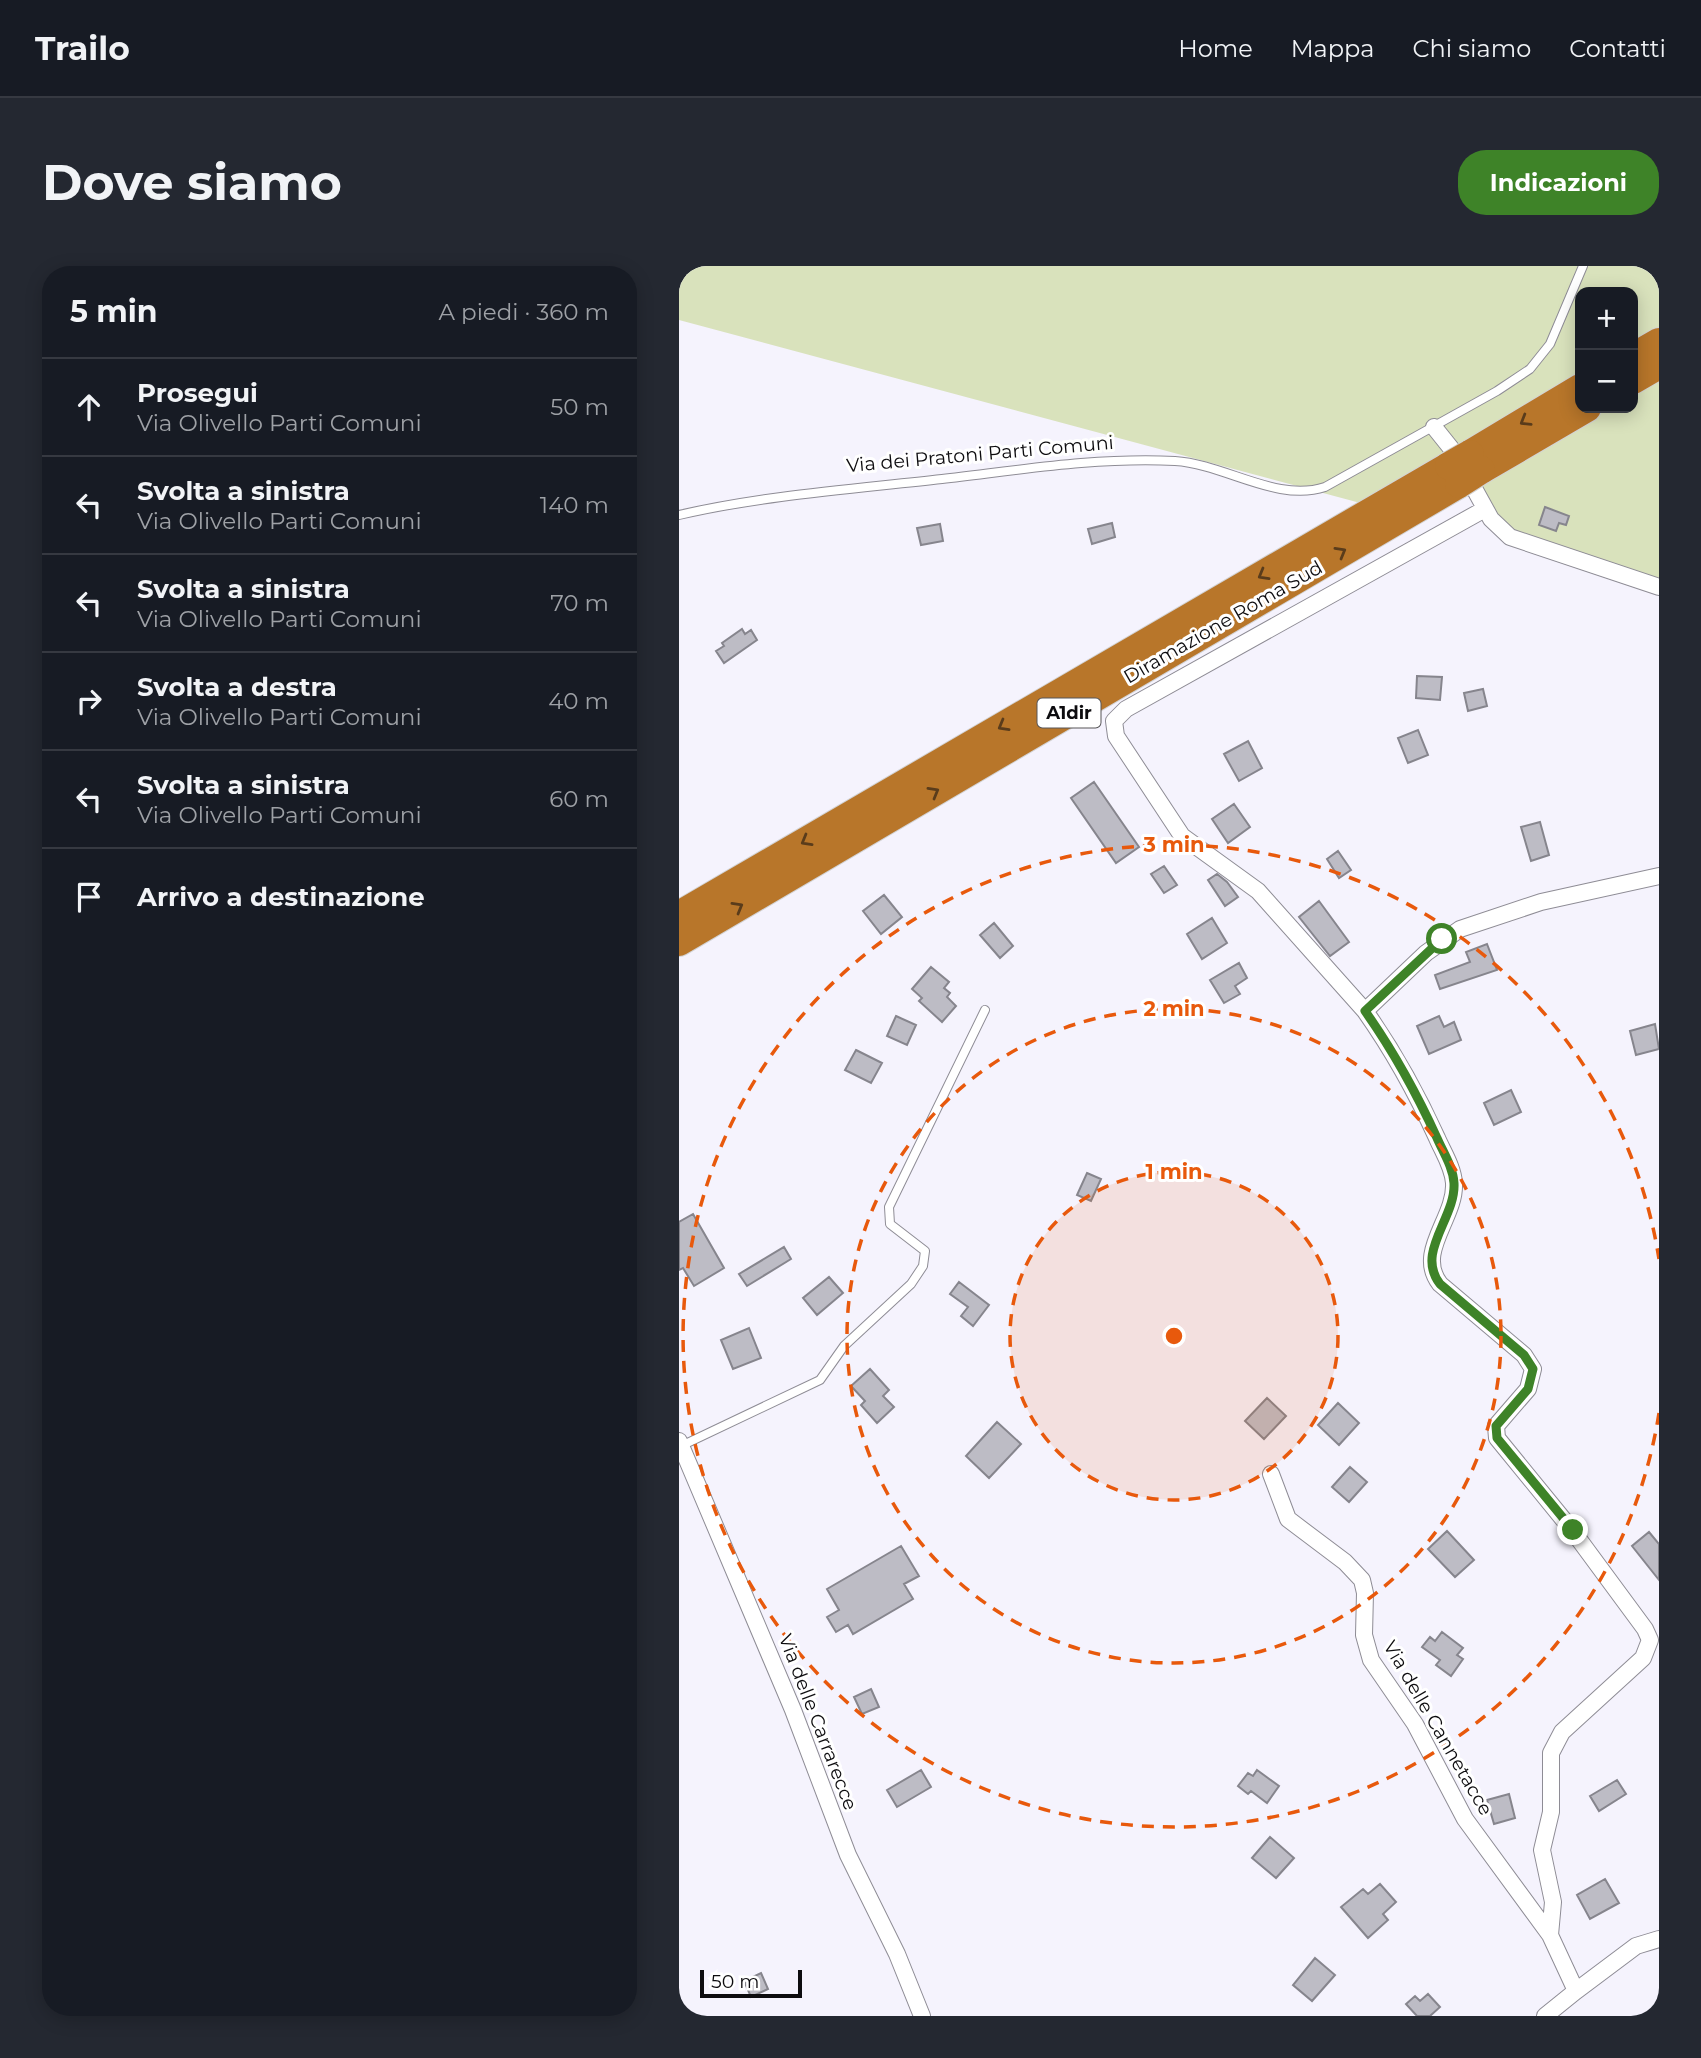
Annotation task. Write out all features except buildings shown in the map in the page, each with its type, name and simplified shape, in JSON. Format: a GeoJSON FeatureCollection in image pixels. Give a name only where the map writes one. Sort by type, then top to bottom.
{"type":"FeatureCollection","features":[{"type":"Feature","properties":{"kind":"highway"},"geometry":{"type":"LineString","coordinates":[[1638,354],[1659,342]]}},
{"type":"Feature","properties":{"kind":"highway"},"geometry":{"type":"LineString","coordinates":[[1638,377],[1659,365]]}},
{"type":"Feature","properties":{"kind":"highway","name":"Diramazione Roma Sud"},"geometry":{"type":"LineString","coordinates":[[679,942],[1464,468],[1575,391]]}},
{"type":"Feature","properties":{"kind":"highway","name":"Diramazione Roma Sud"},"geometry":{"type":"LineString","coordinates":[[679,915],[1464,468],[1577,413]]}},
{"type":"Feature","properties":{"kind":"street"},"geometry":{"type":"LineString","coordinates":[[1434,427],[1454,452],[1485,509],[1498,527],[1525,545],[1659,587]]}},
{"type":"Feature","properties":{"kind":"street"},"geometry":{"type":"LineString","coordinates":[[1485,509],[1126,709],[1114,721],[1117,736],[1177,830],[1202,853],[1258,891],[1365,1011],[1402,1065],[1452,1174],[1452,1200],[1431,1259],[1434,1275],[1440,1284],[1524,1355],[1533,1369],[1528,1389],[1496,1426],[1497,1438],[1573,1530],[1645,1629],[1650,1640],[1643,1658],[1562,1732],[1552,1750],[1551,1812],[1542,1850],[1553,1902],[1550,1935]]}},
{"type":"Feature","properties":{"kind":"street"},"geometry":{"type":"LineString","coordinates":[[1365,1011],[1431,948],[1459,929],[1541,902],[1659,876]]}},
{"type":"Feature","properties":{"kind":"street","name":"Via delle Carrarecce"},"geometry":{"type":"LineString","coordinates":[[680,1444],[793,1710],[848,1855],[897,1954],[922,2016]]}},
{"type":"Feature","properties":{"kind":"street","name":"Via delle Cannetacce"},"geometry":{"type":"LineString","coordinates":[[1271,1474],[1288,1519],[1345,1562],[1361,1580],[1365,1601],[1364,1635],[1371,1660],[1415,1724],[1465,1819],[1550,1935],[1576,1991]]}},
{"type":"Feature","properties":{"kind":"street"},"geometry":{"type":"LineString","coordinates":[[1545,2016],[1636,1946],[1659,1939]]}},
{"type":"Feature","properties":{"kind":"lane","name":"Via dei Pratoni Parti Comuni"},"geometry":{"type":"LineString","coordinates":[[679,515],[801,492],[1051,465],[1142,461],[1204,465],[1286,491],[1305,493],[1325,487],[1521,377],[1540,359],[1550,344],[1583,266]]}},
{"type":"Feature","properties":{"kind":"lane"},"geometry":{"type":"LineString","coordinates":[[680,1444],[816,1384],[844,1346],[918,1274],[926,1258],[925,1251],[892,1226],[889,1211],[985,1010]]}},
{"type":"Feature","properties":{"kind":"green space"},"geometry":{"type":"Polygon","coordinates":[[[679,266],[1659,266],[1659,587],[1526,545],[1459,484],[1405,515],[679,320],[679,266]]]}},
{"type":"Feature","properties":{"kind":"route"},"geometry":{"type":"LineString","coordinates":[[1442,939],[1365,1011],[1402,1065],[1452,1174],[1452,1200],[1431,1255],[1430,1265],[1434,1275],[1440,1284],[1524,1355],[1533,1369],[1528,1389],[1496,1426],[1497,1438],[1573,1530]]}}]}
